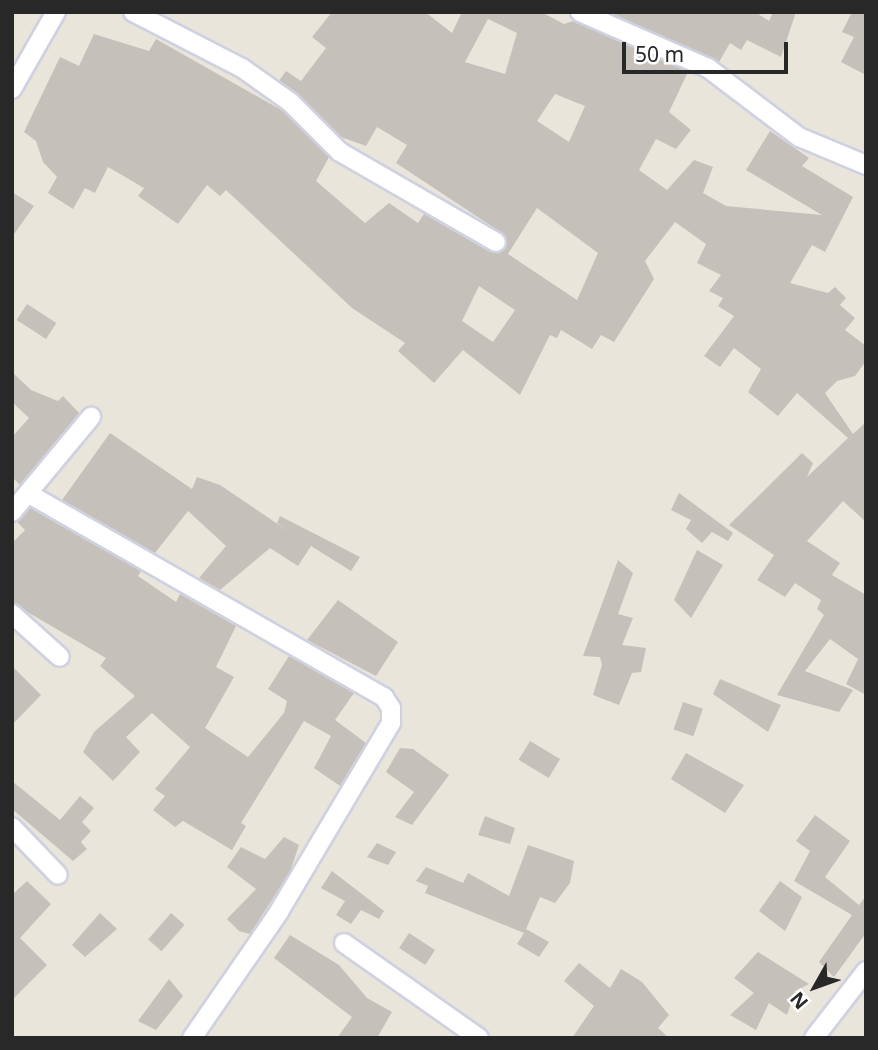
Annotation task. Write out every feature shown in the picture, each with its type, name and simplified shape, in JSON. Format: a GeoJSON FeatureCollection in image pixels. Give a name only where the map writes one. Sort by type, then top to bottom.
{"type":"FeatureCollection","features":[{"type":"Feature","properties":{"kind":"street"},"geometry":{"type":"LineString","coordinates":[[12,89],[56,12]]}},
{"type":"Feature","properties":{"kind":"street"},"geometry":{"type":"LineString","coordinates":[[133,12],[242,68],[290,102],[340,152],[496,242]]}},
{"type":"Feature","properties":{"kind":"street"},"geometry":{"type":"LineString","coordinates":[[580,12],[708,68],[799,137],[866,165]]}},
{"type":"Feature","properties":{"kind":"street"},"geometry":{"type":"LineString","coordinates":[[12,513],[91,417]]}},
{"type":"Feature","properties":{"kind":"street"},"geometry":{"type":"LineString","coordinates":[[29,494],[384,697],[391,708],[391,723],[279,912],[192,1038]]}},
{"type":"Feature","properties":{"kind":"street"},"geometry":{"type":"LineString","coordinates":[[12,614],[60,657]]}},
{"type":"Feature","properties":{"kind":"street"},"geometry":{"type":"LineString","coordinates":[[12,827],[58,874]]}},
{"type":"Feature","properties":{"kind":"street"},"geometry":{"type":"LineString","coordinates":[[344,943],[479,1038]]}},
{"type":"Feature","properties":{"kind":"street"},"geometry":{"type":"LineString","coordinates":[[814,1038],[866,971]]}},
{"type":"Feature","properties":{"kind":"building"},"geometry":{"type":"Polygon","coordinates":[[[332,12],[425,12],[452,33],[462,12],[541,12],[564,24],[573,21],[688,72],[669,112],[691,130],[676,149],[656,139],[639,170],[667,190],[694,160],[713,167],[703,193],[726,206],[822,215],[746,170],[770,131],[809,158],[802,166],[853,197],[825,252],[812,245],[790,283],[828,293],[835,287],[846,298],[840,305],[855,318],[845,330],[866,346],[866,361],[855,376],[837,381],[825,393],[853,434],[866,422],[866,522],[843,501],[807,541],[840,563],[832,575],[866,595],[866,695],[846,684],[858,659],[830,639],[805,671],[853,690],[839,712],[777,695],[824,615],[817,609],[821,600],[795,583],[785,597],[757,580],[774,555],[729,525],[802,453],[813,463],[807,477],[848,438],[797,393],[778,416],[748,392],[761,369],[734,348],[720,367],[704,356],[734,316],[718,306],[723,298],[709,291],[721,275],[697,263],[706,244],[675,222],[645,261],[654,279],[614,342],[601,335],[592,349],[561,330],[557,338],[550,335],[520,395],[463,350],[434,383],[398,351],[405,343],[352,308],[226,190],[220,196],[207,185],[178,224],[138,196],[144,188],[108,167],[95,193],[85,188],[73,209],[48,193],[57,177],[43,162],[36,141],[24,132],[60,57],[79,66],[94,34],[149,51],[156,39],[283,111],[329,157],[316,181],[365,223],[389,203],[418,223],[424,214],[490,252],[502,251],[507,243],[502,233],[396,163],[407,145],[377,127],[366,146],[341,137],[279,81],[286,71],[301,81],[326,48],[312,37],[332,12]],[[488,19],[465,62],[505,74],[517,33],[488,19]],[[555,94],[537,121],[569,142],[585,106],[555,94]],[[537,208],[508,254],[577,300],[598,253],[537,208]],[[479,286],[462,321],[493,342],[515,310],[479,286]]]}},
{"type":"Feature","properties":{"kind":"building"},"geometry":{"type":"Polygon","coordinates":[[[609,12],[755,12],[769,21],[773,12],[796,12],[781,57],[747,40],[741,50],[730,43],[719,62],[609,12]]]}},
{"type":"Feature","properties":{"kind":"building"},"geometry":{"type":"Polygon","coordinates":[[[852,12],[866,12],[866,75],[841,62],[854,37],[842,32],[852,12]]]}},
{"type":"Feature","properties":{"kind":"building"},"geometry":{"type":"Polygon","coordinates":[[[12,192],[34,206],[12,237],[12,192]]]}},
{"type":"Feature","properties":{"kind":"building"},"geometry":{"type":"Polygon","coordinates":[[[27,304],[56,323],[46,339],[17,320],[27,304]]]}},
{"type":"Feature","properties":{"kind":"building"},"geometry":{"type":"Polygon","coordinates":[[[12,372],[31,390],[58,401],[63,396],[79,413],[20,485],[12,477],[12,437],[29,418],[12,402],[12,372]]]}},
{"type":"Feature","properties":{"kind":"building"},"geometry":{"type":"Polygon","coordinates":[[[110,433],[192,489],[197,477],[220,485],[291,533],[277,523],[280,516],[360,557],[351,571],[311,546],[298,566],[270,548],[220,590],[199,578],[226,546],[188,511],[155,553],[62,500],[110,433]]]}},
{"type":"Feature","properties":{"kind":"building"},"geometry":{"type":"Polygon","coordinates":[[[679,493],[733,533],[728,541],[712,532],[702,543],[686,529],[691,520],[671,510],[679,493]]]}},
{"type":"Feature","properties":{"kind":"building"},"geometry":{"type":"Polygon","coordinates":[[[30,508],[141,571],[138,576],[176,602],[180,594],[236,626],[216,667],[234,677],[205,728],[248,757],[284,713],[287,701],[268,689],[289,656],[354,693],[335,720],[366,743],[340,786],[314,768],[331,736],[304,721],[241,823],[246,826],[232,850],[183,821],[175,827],[153,810],[165,796],[155,789],[190,747],[152,713],[126,737],[140,752],[113,781],[83,752],[94,732],[135,696],[100,666],[106,658],[12,603],[12,543],[25,530],[17,522],[30,508]]]}},
{"type":"Feature","properties":{"kind":"building"},"geometry":{"type":"Polygon","coordinates":[[[697,550],[723,565],[691,618],[674,600],[697,550]]]}},
{"type":"Feature","properties":{"kind":"building"},"geometry":{"type":"Polygon","coordinates":[[[618,560],[633,573],[618,614],[633,618],[622,645],[646,648],[641,672],[632,673],[619,705],[593,695],[602,665],[600,657],[583,656],[618,560]]]}},
{"type":"Feature","properties":{"kind":"building"},"geometry":{"type":"Polygon","coordinates":[[[338,600],[398,642],[376,676],[307,640],[338,600]]]}},
{"type":"Feature","properties":{"kind":"building"},"geometry":{"type":"Polygon","coordinates":[[[12,666],[41,695],[12,725],[12,666]]]}},
{"type":"Feature","properties":{"kind":"building"},"geometry":{"type":"Polygon","coordinates":[[[720,679],[781,705],[768,732],[713,694],[720,679]]]}},
{"type":"Feature","properties":{"kind":"building"},"geometry":{"type":"Polygon","coordinates":[[[683,702],[703,709],[693,736],[674,729],[683,702]]]}},
{"type":"Feature","properties":{"kind":"building"},"geometry":{"type":"Polygon","coordinates":[[[530,741],[560,759],[549,778],[519,760],[530,741]]]}},
{"type":"Feature","properties":{"kind":"building"},"geometry":{"type":"Polygon","coordinates":[[[400,748],[413,749],[449,775],[412,825],[395,817],[414,792],[386,772],[400,748]]]}},
{"type":"Feature","properties":{"kind":"building"},"geometry":{"type":"Polygon","coordinates":[[[686,753],[744,785],[725,813],[671,779],[686,753]]]}},
{"type":"Feature","properties":{"kind":"building"},"geometry":{"type":"Polygon","coordinates":[[[12,781],[60,820],[80,796],[94,808],[82,822],[91,831],[81,842],[87,849],[73,861],[12,809],[12,781]]]}},
{"type":"Feature","properties":{"kind":"building"},"geometry":{"type":"Polygon","coordinates":[[[815,815],[850,841],[825,877],[859,905],[866,896],[866,933],[834,977],[819,962],[852,915],[794,881],[810,851],[796,841],[815,815]]]}},
{"type":"Feature","properties":{"kind":"building"},"geometry":{"type":"Polygon","coordinates":[[[485,816],[515,828],[510,844],[478,835],[485,816]]]}},
{"type":"Feature","properties":{"kind":"building"},"geometry":{"type":"Polygon","coordinates":[[[284,837],[299,845],[290,872],[250,934],[239,931],[227,919],[256,889],[227,867],[241,847],[265,859],[284,837]]]}},
{"type":"Feature","properties":{"kind":"building"},"geometry":{"type":"Polygon","coordinates":[[[377,843],[396,852],[388,865],[367,857],[377,843]]]}},
{"type":"Feature","properties":{"kind":"building"},"geometry":{"type":"Polygon","coordinates":[[[528,845],[574,861],[570,883],[555,903],[540,897],[526,929],[549,942],[539,957],[517,944],[524,933],[425,893],[428,886],[416,881],[426,867],[463,883],[468,873],[509,896],[528,845]]]}},
{"type":"Feature","properties":{"kind":"building"},"geometry":{"type":"Polygon","coordinates":[[[332,871],[384,911],[379,919],[361,910],[351,924],[336,915],[345,901],[321,888],[332,871]]]}},
{"type":"Feature","properties":{"kind":"building"},"geometry":{"type":"Polygon","coordinates":[[[27,881],[51,904],[20,938],[47,965],[12,1000],[12,895],[27,881]]]}},
{"type":"Feature","properties":{"kind":"building"},"geometry":{"type":"Polygon","coordinates":[[[780,881],[802,897],[785,931],[759,911],[780,881]]]}},
{"type":"Feature","properties":{"kind":"building"},"geometry":{"type":"Polygon","coordinates":[[[100,913],[117,929],[85,957],[72,945],[100,913]]]}},
{"type":"Feature","properties":{"kind":"building"},"geometry":{"type":"Polygon","coordinates":[[[171,913],[185,925],[162,951],[148,939],[171,913]]]}},
{"type":"Feature","properties":{"kind":"building"},"geometry":{"type":"Polygon","coordinates":[[[409,933],[435,950],[425,965],[399,948],[409,933]]]}},
{"type":"Feature","properties":{"kind":"building"},"geometry":{"type":"Polygon","coordinates":[[[290,935],[339,965],[367,998],[392,1012],[377,1038],[337,1038],[352,1017],[274,958],[290,935]]]}},
{"type":"Feature","properties":{"kind":"building"},"geometry":{"type":"Polygon","coordinates":[[[758,952],[809,984],[795,991],[787,1015],[769,1003],[756,1030],[730,1015],[754,993],[734,978],[758,952]]]}},
{"type":"Feature","properties":{"kind":"building"},"geometry":{"type":"Polygon","coordinates":[[[579,963],[610,988],[621,969],[642,982],[669,1015],[658,1028],[669,1038],[572,1038],[594,1006],[564,981],[579,963]]]}},
{"type":"Feature","properties":{"kind":"building"},"geometry":{"type":"Polygon","coordinates":[[[169,979],[183,996],[156,1030],[138,1021],[169,979]]]}}]}
